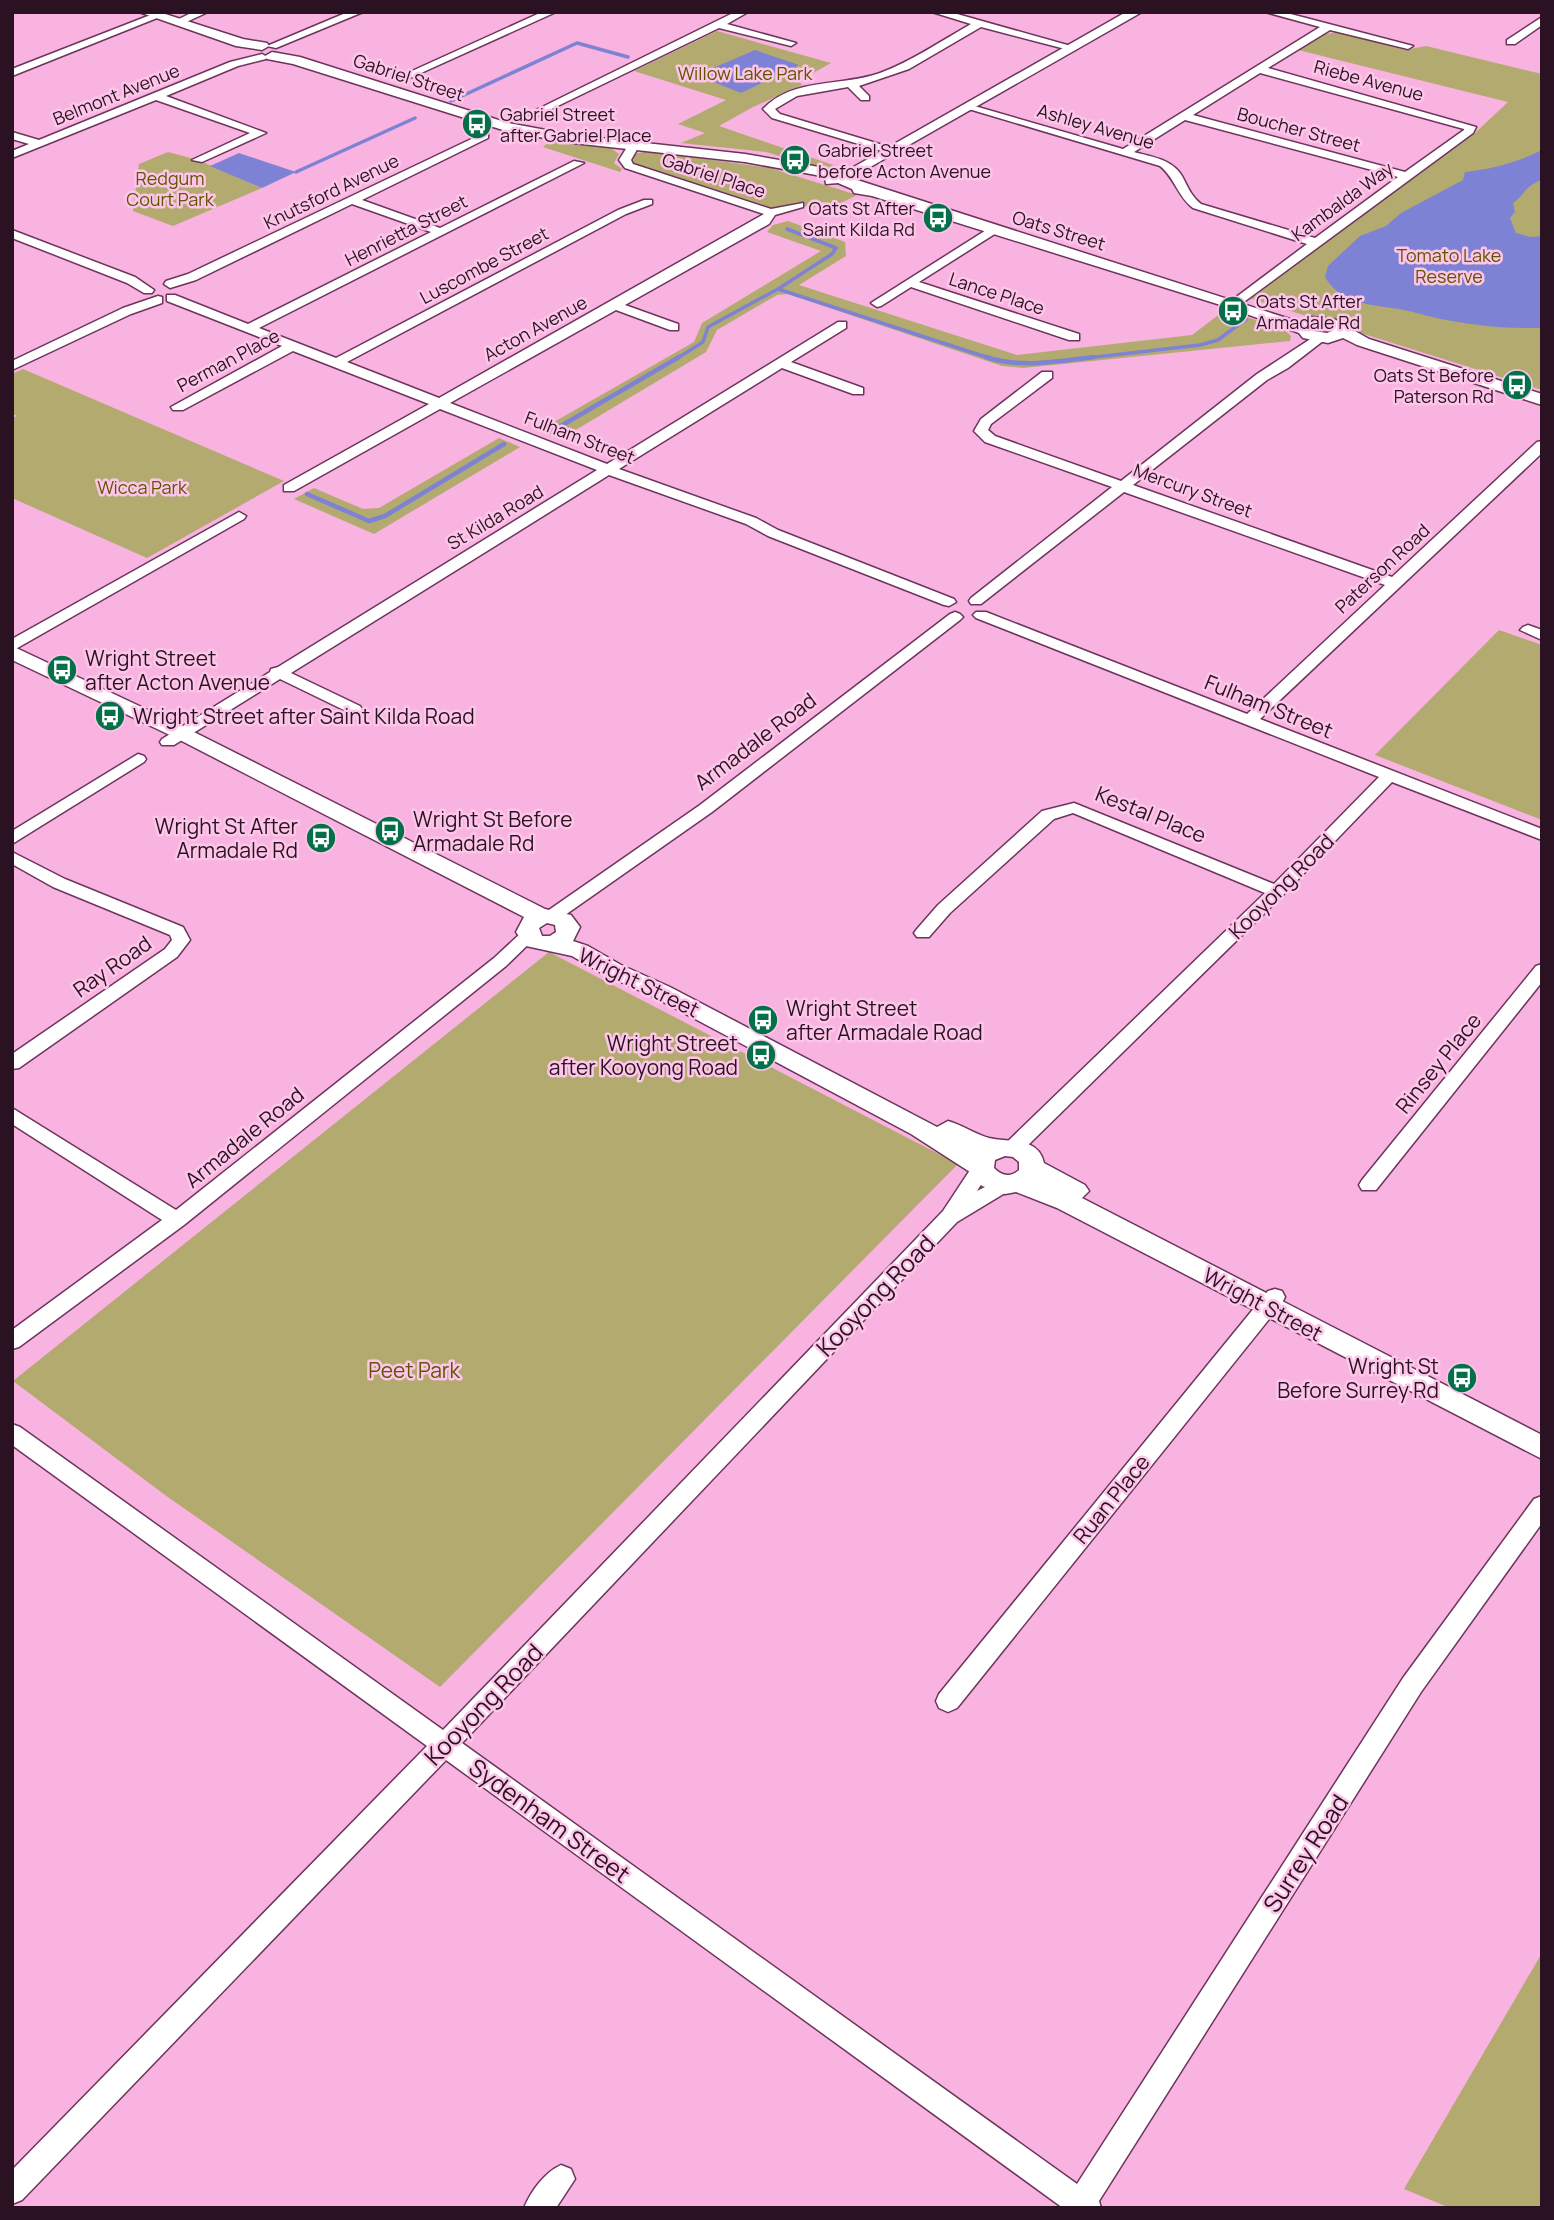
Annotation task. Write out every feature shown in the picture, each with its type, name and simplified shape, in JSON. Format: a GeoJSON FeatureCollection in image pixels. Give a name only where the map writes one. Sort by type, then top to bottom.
{"type":"FeatureCollection","features":[{"type":"Feature","properties":{"kind":"street"},"geometry":{"type":"LineString","coordinates":[[178,22],[203,12]]}},
{"type":"Feature","properties":{"kind":"street","name":"Belmont Avenue"},"geometry":{"type":"LineString","coordinates":[[12,155],[358,12]]}},
{"type":"Feature","properties":{"kind":"street"},"geometry":{"type":"LineString","coordinates":[[406,76],[551,12]]}},
{"type":"Feature","properties":{"kind":"street"},"geometry":{"type":"LineString","coordinates":[[533,114],[743,12]]}},
{"type":"Feature","properties":{"kind":"street"},"geometry":{"type":"LineString","coordinates":[[842,179],[1136,12]]}},
{"type":"Feature","properties":{"kind":"street"},"geometry":{"type":"LineString","coordinates":[[1270,12],[1408,46]]}},
{"type":"Feature","properties":{"kind":"street"},"geometry":{"type":"LineString","coordinates":[[940,13],[1073,48]]}},
{"type":"Feature","properties":{"kind":"street"},"geometry":{"type":"LineString","coordinates":[[12,73],[151,14]]}},
{"type":"Feature","properties":{"kind":"street","name":"Gabriel Street"},"geometry":{"type":"LineString","coordinates":[[151,14],[506,127],[633,146],[745,158],[842,179]]}},
{"type":"Feature","properties":{"kind":"street"},"geometry":{"type":"LineString","coordinates":[[1511,42],[1542,20]]}},
{"type":"Feature","properties":{"kind":"street"},"geometry":{"type":"LineString","coordinates":[[892,151],[776,116],[768,109],[797,93],[883,76],[979,23]]}},
{"type":"Feature","properties":{"kind":"street"},"geometry":{"type":"LineString","coordinates":[[717,24],[790,43]]}},
{"type":"Feature","properties":{"kind":"street"},"geometry":{"type":"LineString","coordinates":[[1126,152],[1327,26]]}},
{"type":"Feature","properties":{"kind":"street","name":"Riebe Avenue"},"geometry":{"type":"LineString","coordinates":[[1258,69],[1470,127]]}},
{"type":"Feature","properties":{"kind":"street"},"geometry":{"type":"LineString","coordinates":[[850,83],[866,98]]}},
{"type":"Feature","properties":{"kind":"street"},"geometry":{"type":"LineString","coordinates":[[156,96],[260,133],[198,160]]}},
{"type":"Feature","properties":{"kind":"street","name":"Ashley Avenue"},"geometry":{"type":"LineString","coordinates":[[967,107],[1164,164],[1174,170],[1185,198],[1197,206],[1314,242]]}},
{"type":"Feature","properties":{"kind":"street","name":"Boucher Street"},"geometry":{"type":"LineString","coordinates":[[1184,116],[1406,176]]}},
{"type":"Feature","properties":{"kind":"street","name":"Kambalda Way"},"geometry":{"type":"LineString","coordinates":[[1233,304],[1314,242],[1469,131],[1470,127]]}},
{"type":"Feature","properties":{"kind":"street"},"geometry":{"type":"LineString","coordinates":[[12,135],[40,144]]}},
{"type":"Feature","properties":{"kind":"street","name":"Knutsford Avenue"},"geometry":{"type":"LineString","coordinates":[[12,364],[127,311],[484,136]]}},
{"type":"Feature","properties":{"kind":"street","name":"Gabriel Place"},"geometry":{"type":"LineString","coordinates":[[633,146],[625,160],[629,166],[771,214]]}},
{"type":"Feature","properties":{"kind":"street","name":"Henrietta Street"},"geometry":{"type":"LineString","coordinates":[[249,328],[578,163]]}},
{"type":"Feature","properties":{"kind":"street","name":"Oats Street"},"geometry":{"type":"LineString","coordinates":[[842,179],[874,192],[1318,332],[1363,342],[1542,400]]}},
{"type":"Feature","properties":{"kind":"street"},"geometry":{"type":"LineString","coordinates":[[352,200],[441,232]]}},
{"type":"Feature","properties":{"kind":"street","name":"Luscombe Street"},"geometry":{"type":"LineString","coordinates":[[338,362],[622,212],[648,202]]}},
{"type":"Feature","properties":{"kind":"street","name":"Acton Avenue"},"geometry":{"type":"LineString","coordinates":[[289,488],[765,221],[771,214],[799,205]]}},
{"type":"Feature","properties":{"kind":"street"},"geometry":{"type":"LineString","coordinates":[[877,303],[995,230]]}},
{"type":"Feature","properties":{"kind":"street","name":"Fulham Street"},"geometry":{"type":"LineString","coordinates":[[12,234],[609,470],[751,521],[952,610]]}},
{"type":"Feature","properties":{"kind":"street","name":"Lance Place"},"geometry":{"type":"LineString","coordinates":[[910,283],[1074,337]]}},
{"type":"Feature","properties":{"kind":"street"},"geometry":{"type":"LineString","coordinates":[[615,305],[674,327]]}},
{"type":"Feature","properties":{"kind":"street","name":"St Kilda Road"},"geometry":{"type":"LineString","coordinates":[[174,737],[842,325]]}},
{"type":"Feature","properties":{"kind":"street"},"geometry":{"type":"LineString","coordinates":[[952,610],[964,619],[1122,485],[1262,377],[1283,365],[1318,332]]}},
{"type":"Feature","properties":{"kind":"street","name":"Perman Place"},"geometry":{"type":"LineString","coordinates":[[178,407],[294,345]]}},
{"type":"Feature","properties":{"kind":"street"},"geometry":{"type":"LineString","coordinates":[[780,363],[858,391]]}},
{"type":"Feature","properties":{"kind":"street","name":"Mercury Street"},"geometry":{"type":"LineString","coordinates":[[1047,375],[986,422],[981,430],[989,439],[1394,583]]}},
{"type":"Feature","properties":{"kind":"street","name":"Paterson Road"},"geometry":{"type":"LineString","coordinates":[[1249,720],[1542,445]]}},
{"type":"Feature","properties":{"kind":"street"},"geometry":{"type":"LineString","coordinates":[[12,646],[239,516]]}},
{"type":"Feature","properties":{"kind":"street","name":"Fulham Street"},"geometry":{"type":"LineString","coordinates":[[978,608],[1388,777],[1542,835]]}},
{"type":"Feature","properties":{"kind":"street","name":"Armadale Road"},"geometry":{"type":"LineString","coordinates":[[12,1341],[177,1220],[500,962],[548,930],[582,899],[664,839],[952,610]]}},
{"type":"Feature","properties":{"kind":"street","name":"Wright Street"},"geometry":{"type":"LineString","coordinates":[[12,652],[494,906],[548,930],[613,970],[675,999],[920,1128],[1007,1166],[1066,1201],[1542,1433]]}},
{"type":"Feature","properties":{"kind":"street","name":"Wright Street"},"geometry":{"type":"LineString","coordinates":[[12,662],[174,737]]}},
{"type":"Feature","properties":{"kind":"street"},"geometry":{"type":"LineString","coordinates":[[277,672],[354,709]]}},
{"type":"Feature","properties":{"kind":"street"},"geometry":{"type":"LineString","coordinates":[[12,839],[138,759]]}},
{"type":"Feature","properties":{"kind":"street","name":"Kooyong Road"},"geometry":{"type":"LineString","coordinates":[[12,2190],[445,1744],[950,1216],[1007,1166],[1052,1113],[1277,891],[1388,777]]}},
{"type":"Feature","properties":{"kind":"street","name":"Kestal Place"},"geometry":{"type":"LineString","coordinates":[[923,933],[944,909],[1048,816],[1074,808],[1277,891]]}},
{"type":"Feature","properties":{"kind":"street","name":"Ray Road"},"geometry":{"type":"LineString","coordinates":[[12,857],[59,883],[177,931],[181,940],[171,953],[12,1063]]}},
{"type":"Feature","properties":{"kind":"street","name":"Rinsey Place"},"geometry":{"type":"LineString","coordinates":[[1369,1185],[1542,970]]}},
{"type":"Feature","properties":{"kind":"street"},"geometry":{"type":"LineString","coordinates":[[12,1115],[177,1220]]}},
{"type":"Feature","properties":{"kind":"street","name":"Wright Street"},"geometry":{"type":"LineString","coordinates":[[1271,1302],[1542,1448]]}},
{"type":"Feature","properties":{"kind":"street","name":"Ruan Place"},"geometry":{"type":"LineString","coordinates":[[948,1701],[1271,1302]]}},
{"type":"Feature","properties":{"kind":"street","name":"Sydenham Street"},"geometry":{"type":"LineString","coordinates":[[12,1433],[1082,2206]]}},
{"type":"Feature","properties":{"kind":"street","name":"Surrey Road"},"geometry":{"type":"LineString","coordinates":[[1082,2206],[1412,1685],[1542,1505]]}},
{"type":"Feature","properties":{"kind":"street"},"geometry":{"type":"LineString","coordinates":[[538,2208],[561,2179]]}},
{"type":"Feature","properties":{"kind":"green space","name":"Willow Lake Park"},"geometry":{"type":"Polygon","coordinates":[[[717,31],[831,63],[799,81],[802,85],[719,126],[839,167],[822,169],[766,152],[681,143],[705,133],[678,124],[726,100],[634,71],[717,31]]]}},
{"type":"Feature","properties":{"kind":"green space","name":"Tomato Lake Reserve"},"geometry":{"type":"Polygon","coordinates":[[[1337,32],[1405,50],[1426,46],[1542,74],[1542,390],[1249,298],[1475,133],[1508,102],[1298,50],[1326,34],[1337,32]]]}},
{"type":"Feature","properties":{"kind":"green space"},"geometry":{"type":"Polygon","coordinates":[[[503,130],[608,146],[619,154],[614,163],[622,169],[620,172],[543,147],[550,141],[540,139],[535,142],[498,133],[503,130]]]}},
{"type":"Feature","properties":{"kind":"green space"},"geometry":{"type":"Polygon","coordinates":[[[649,151],[770,168],[857,195],[835,206],[823,202],[811,209],[798,202],[772,209],[633,163],[634,154],[649,151]]]}},
{"type":"Feature","properties":{"kind":"green space","name":"Redgum Court Park"},"geometry":{"type":"Polygon","coordinates":[[[168,152],[198,160],[262,188],[173,226],[133,211],[139,164],[168,152]]]}},
{"type":"Feature","properties":{"kind":"green space"},"geometry":{"type":"Polygon","coordinates":[[[788,221],[845,242],[846,256],[799,285],[1017,355],[1192,335],[1225,310],[1284,329],[1291,336],[1290,341],[1023,368],[1002,366],[788,294],[777,295],[717,330],[706,352],[574,431],[554,436],[540,430],[694,342],[702,323],[821,251],[767,232],[773,225],[788,221]]]}},
{"type":"Feature","properties":{"kind":"green space","name":"Wicca Park"},"geometry":{"type":"Polygon","coordinates":[[[23,369],[284,481],[147,558],[12,498],[12,418],[17,416],[12,413],[12,374],[23,369]]]}},
{"type":"Feature","properties":{"kind":"green space"},"geometry":{"type":"Polygon","coordinates":[[[499,438],[520,447],[374,534],[294,499],[314,488],[363,509],[379,508],[499,438]]]}},
{"type":"Feature","properties":{"kind":"green space"},"geometry":{"type":"Polygon","coordinates":[[[1499,630],[1542,645],[1542,820],[1375,755],[1499,630]]]}},
{"type":"Feature","properties":{"kind":"green space","name":"Peet Park"},"geometry":{"type":"Polygon","coordinates":[[[549,952],[958,1164],[440,1687],[165,1495],[13,1381],[549,952]]]}},
{"type":"Feature","properties":{"kind":"green space"},"geometry":{"type":"Polygon","coordinates":[[[1542,1953],[1542,2208],[1450,2208],[1404,2189],[1542,1953]]]}},
{"type":"Feature","properties":{"kind":"water"},"geometry":{"type":"Polygon","coordinates":[[[755,50],[799,65],[741,93],[706,79],[713,68],[755,50]]]}},
{"type":"Feature","properties":{"kind":"water"},"geometry":{"type":"Polygon","coordinates":[[[1542,150],[1542,180],[1528,188],[1513,203],[1515,212],[1510,218],[1516,233],[1530,237],[1542,236],[1542,328],[1477,325],[1364,304],[1342,295],[1325,277],[1328,266],[1360,236],[1386,226],[1401,213],[1463,180],[1465,172],[1505,164],[1542,150]]]}},
{"type":"Feature","properties":{"kind":"water"},"geometry":{"type":"Polygon","coordinates":[[[239,153],[296,172],[262,188],[210,166],[239,153]]]}},
{"type":"Feature","properties":{"kind":"waterway"},"geometry":{"type":"LineString","coordinates":[[451,101],[577,43],[628,57]]}},
{"type":"Feature","properties":{"kind":"waterway"},"geometry":{"type":"LineString","coordinates":[[296,172],[415,118]]}},
{"type":"Feature","properties":{"kind":"waterway"},"geometry":{"type":"LineString","coordinates":[[778,289],[832,254],[836,248],[787,229]]}},
{"type":"Feature","properties":{"kind":"waterway"},"geometry":{"type":"LineString","coordinates":[[676,359],[703,342],[708,327],[778,289]]}},
{"type":"Feature","properties":{"kind":"waterway"},"geometry":{"type":"LineString","coordinates":[[778,289],[992,359]]}},
{"type":"Feature","properties":{"kind":"waterway"},"geometry":{"type":"LineString","coordinates":[[1079,359],[1200,345],[1218,340],[1246,319]]}},
{"type":"Feature","properties":{"kind":"waterway"},"geometry":{"type":"LineString","coordinates":[[554,430],[679,357]]}},
{"type":"Feature","properties":{"kind":"waterway"},"geometry":{"type":"LineString","coordinates":[[986,357],[1013,363],[1094,357]]}},
{"type":"Feature","properties":{"kind":"waterway"},"geometry":{"type":"LineString","coordinates":[[307,494],[369,521],[385,516],[504,444]]}},
{"type":"Feature","properties":{"kind":"place","name":"Gabriel Street after Gabriel Place"},"geometry":{"type":"Point","coordinates":[477,124]}},
{"type":"Feature","properties":{"kind":"place","name":"Gabriel Street before Acton Avenue"},"geometry":{"type":"Point","coordinates":[795,160]}},
{"type":"Feature","properties":{"kind":"place","name":"Oats St After Saint Kilda Rd"},"geometry":{"type":"Point","coordinates":[938,218]}},
{"type":"Feature","properties":{"kind":"place","name":"Oats St After Armadale Rd"},"geometry":{"type":"Point","coordinates":[1233,311]}},
{"type":"Feature","properties":{"kind":"place","name":"Oats St Before Paterson Rd"},"geometry":{"type":"Point","coordinates":[1517,385]}},
{"type":"Feature","properties":{"kind":"place","name":"Wright Street after Acton Avenue"},"geometry":{"type":"Point","coordinates":[62,670]}},
{"type":"Feature","properties":{"kind":"place","name":"Wright Street after Saint Kilda Road"},"geometry":{"type":"Point","coordinates":[110,716]}},
{"type":"Feature","properties":{"kind":"place","name":"Wright St Before Armadale Rd"},"geometry":{"type":"Point","coordinates":[390,831]}},
{"type":"Feature","properties":{"kind":"place","name":"Wright St After Armadale Rd"},"geometry":{"type":"Point","coordinates":[321,838]}},
{"type":"Feature","properties":{"kind":"place","name":"Wright Street after Armadale Road"},"geometry":{"type":"Point","coordinates":[763,1020]}},
{"type":"Feature","properties":{"kind":"place","name":"Wright Street after Kooyong Road"},"geometry":{"type":"Point","coordinates":[761,1055]}},
{"type":"Feature","properties":{"kind":"place","name":"Wright St Before Surrey Rd"},"geometry":{"type":"Point","coordinates":[1462,1378]}}]}
